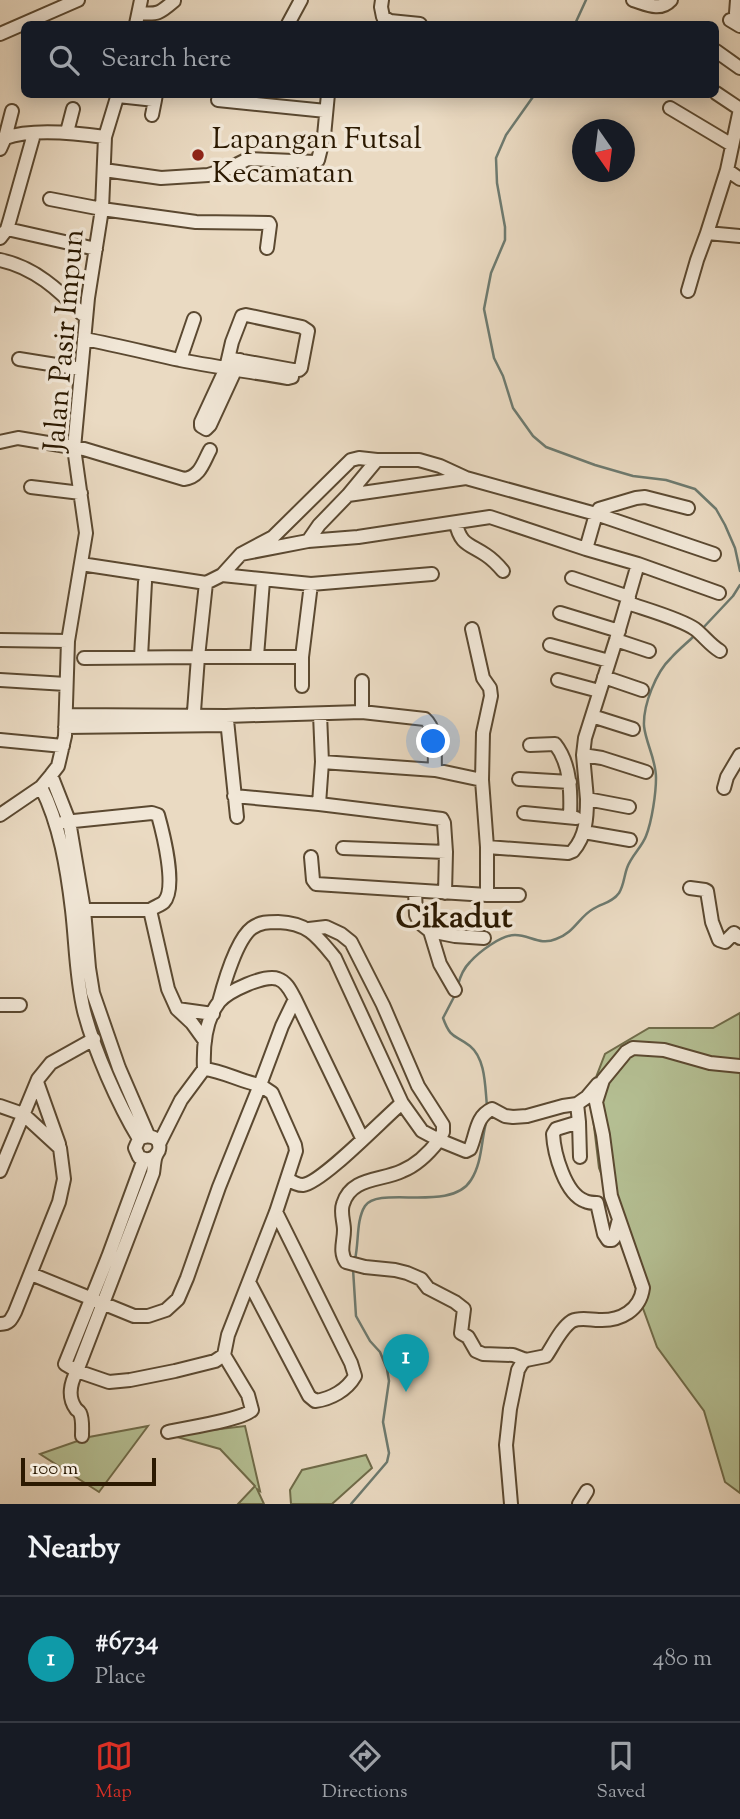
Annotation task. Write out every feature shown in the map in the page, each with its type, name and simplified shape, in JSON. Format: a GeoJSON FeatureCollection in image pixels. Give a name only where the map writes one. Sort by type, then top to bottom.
{"type":"FeatureCollection","features":[{"type":"Feature","properties":{"kind":"street"},"geometry":{"type":"LineString","coordinates":[[30,21],[78,0]]}},
{"type":"Feature","properties":{"kind":"street"},"geometry":{"type":"LineString","coordinates":[[292,21],[301,0]]}},
{"type":"Feature","properties":{"kind":"street"},"geometry":{"type":"LineString","coordinates":[[383,0],[383,17],[390,21]]}},
{"type":"Feature","properties":{"kind":"street"},"geometry":{"type":"LineString","coordinates":[[634,0],[656,7],[671,0]]}},
{"type":"Feature","properties":{"kind":"street"},"geometry":{"type":"LineString","coordinates":[[737,0],[737,21]]}},
{"type":"Feature","properties":{"kind":"street"},"geometry":{"type":"LineString","coordinates":[[139,13],[160,13],[174,1]]}},
{"type":"Feature","properties":{"kind":"street"},"geometry":{"type":"LineString","coordinates":[[0,34],[21,25]]}},
{"type":"Feature","properties":{"kind":"street"},"geometry":{"type":"LineString","coordinates":[[719,53],[740,68]]}},
{"type":"Feature","properties":{"kind":"street"},"geometry":{"type":"LineString","coordinates":[[688,291],[727,170],[740,109],[719,95]]}},
{"type":"Feature","properties":{"kind":"street","name":"Jalan Pasir Impun"},"geometry":{"type":"LineString","coordinates":[[0,815],[41,787],[58,766],[63,746],[68,641],[86,533],[74,448],[86,314],[102,209],[105,137],[117,98]]}},
{"type":"Feature","properties":{"kind":"street"},"geometry":{"type":"LineString","coordinates":[[152,115],[155,98]]}},
{"type":"Feature","properties":{"kind":"street"},"geometry":{"type":"LineString","coordinates":[[104,170],[160,178],[208,175],[248,159],[315,162],[318,160],[324,136],[328,98]]}},
{"type":"Feature","properties":{"kind":"street"},"geometry":{"type":"LineString","coordinates":[[218,100],[326,111]]}},
{"type":"Feature","properties":{"kind":"street"},"geometry":{"type":"LineString","coordinates":[[670,108],[732,145]]}},
{"type":"Feature","properties":{"kind":"street"},"geometry":{"type":"LineString","coordinates":[[67,132],[73,109]]}},
{"type":"Feature","properties":{"kind":"street"},"geometry":{"type":"LineString","coordinates":[[3,144],[12,111]]}},
{"type":"Feature","properties":{"kind":"street"},"geometry":{"type":"LineString","coordinates":[[3,144],[22,134],[67,132],[105,137]]}},
{"type":"Feature","properties":{"kind":"street"},"geometry":{"type":"LineString","coordinates":[[34,134],[3,234],[96,249]]}},
{"type":"Feature","properties":{"kind":"street"},"geometry":{"type":"LineString","coordinates":[[727,170],[740,179]]}},
{"type":"Feature","properties":{"kind":"street"},"geometry":{"type":"LineString","coordinates":[[50,199],[196,222],[269,223],[267,248]]}},
{"type":"Feature","properties":{"kind":"street"},"geometry":{"type":"LineString","coordinates":[[707,233],[740,236]]}},
{"type":"Feature","properties":{"kind":"street"},"geometry":{"type":"LineString","coordinates":[[0,260],[27,268],[54,287],[82,314],[86,314]]}},
{"type":"Feature","properties":{"kind":"street"},"geometry":{"type":"LineString","coordinates":[[84,339],[180,360],[233,364],[288,378],[292,377],[293,370],[301,368],[309,331],[302,327],[246,315],[240,318],[233,364]]}},
{"type":"Feature","properties":{"kind":"street"},"geometry":{"type":"LineString","coordinates":[[180,360],[194,319]]}},
{"type":"Feature","properties":{"kind":"street"},"geometry":{"type":"LineString","coordinates":[[19,359],[81,369]]}},
{"type":"Feature","properties":{"kind":"street"},"geometry":{"type":"LineString","coordinates":[[0,442],[18,438],[74,448],[184,479],[199,472],[210,450]]}},
{"type":"Feature","properties":{"kind":"street"},"geometry":{"type":"LineString","coordinates":[[81,564],[206,583],[222,575],[241,555],[272,537],[351,460],[359,458],[419,460],[466,478],[596,514],[714,554]]}},
{"type":"Feature","properties":{"kind":"street"},"geometry":{"type":"LineString","coordinates":[[308,541],[377,460]]}},
{"type":"Feature","properties":{"kind":"street"},"geometry":{"type":"LineString","coordinates":[[348,495],[466,478]]}},
{"type":"Feature","properties":{"kind":"street"},"geometry":{"type":"LineString","coordinates":[[31,487],[81,493]]}},
{"type":"Feature","properties":{"kind":"street"},"geometry":{"type":"LineString","coordinates":[[586,549],[599,509],[636,498],[653,498],[688,508]]}},
{"type":"Feature","properties":{"kind":"street"},"geometry":{"type":"LineString","coordinates":[[241,555],[308,541],[358,537],[487,517],[638,564],[719,593]]}},
{"type":"Feature","properties":{"kind":"street"},"geometry":{"type":"LineString","coordinates":[[456,523],[458,533],[467,545],[487,555],[503,571]]}},
{"type":"Feature","properties":{"kind":"street"},"geometry":{"type":"LineString","coordinates":[[487,847],[568,853],[576,848],[587,819],[583,755],[585,738],[638,564]]}},
{"type":"Feature","properties":{"kind":"street"},"geometry":{"type":"LineString","coordinates":[[222,575],[311,584],[432,574]]}},
{"type":"Feature","properties":{"kind":"street"},"geometry":{"type":"LineString","coordinates":[[572,578],[694,628],[715,648]]}},
{"type":"Feature","properties":{"kind":"street"},"geometry":{"type":"LineString","coordinates":[[257,656],[263,580]]}},
{"type":"Feature","properties":{"kind":"street"},"geometry":{"type":"LineString","coordinates":[[141,657],[145,582]]}},
{"type":"Feature","properties":{"kind":"street"},"geometry":{"type":"LineString","coordinates":[[193,720],[206,583]]}},
{"type":"Feature","properties":{"kind":"street"},"geometry":{"type":"LineString","coordinates":[[302,686],[302,657],[311,584]]}},
{"type":"Feature","properties":{"kind":"street"},"geometry":{"type":"LineString","coordinates":[[559,613],[618,635],[649,651]]}},
{"type":"Feature","properties":{"kind":"street"},"geometry":{"type":"LineString","coordinates":[[472,629],[483,678],[490,688],[491,696],[483,733],[482,780],[487,895]]}},
{"type":"Feature","properties":{"kind":"street"},"geometry":{"type":"LineString","coordinates":[[0,640],[68,641]]}},
{"type":"Feature","properties":{"kind":"street"},"geometry":{"type":"LineString","coordinates":[[550,645],[609,661]]}},
{"type":"Feature","properties":{"kind":"street"},"geometry":{"type":"LineString","coordinates":[[84,658],[302,657]]}},
{"type":"Feature","properties":{"kind":"street"},"geometry":{"type":"LineString","coordinates":[[604,677],[642,690]]}},
{"type":"Feature","properties":{"kind":"street"},"geometry":{"type":"LineString","coordinates":[[0,680],[66,684]]}},
{"type":"Feature","properties":{"kind":"street"},"geometry":{"type":"LineString","coordinates":[[558,680],[599,691]]}},
{"type":"Feature","properties":{"kind":"street"},"geometry":{"type":"LineString","coordinates":[[362,681],[362,712]]}},
{"type":"Feature","properties":{"kind":"street"},"geometry":{"type":"LineString","coordinates":[[66,721],[227,721],[362,712],[425,719],[429,721],[433,736],[435,770]]}},
{"type":"Feature","properties":{"kind":"street"},"geometry":{"type":"LineString","coordinates":[[319,804],[322,762],[320,713]]}},
{"type":"Feature","properties":{"kind":"street"},"geometry":{"type":"LineString","coordinates":[[592,716],[633,729]]}},
{"type":"Feature","properties":{"kind":"street"},"geometry":{"type":"LineString","coordinates":[[227,721],[237,817]]}},
{"type":"Feature","properties":{"kind":"street"},"geometry":{"type":"LineString","coordinates":[[0,740],[63,746]]}},
{"type":"Feature","properties":{"kind":"street"},"geometry":{"type":"LineString","coordinates":[[530,746],[555,744],[561,753],[572,792],[570,817]]}},
{"type":"Feature","properties":{"kind":"street"},"geometry":{"type":"LineString","coordinates":[[583,755],[646,772]]}},
{"type":"Feature","properties":{"kind":"street"},"geometry":{"type":"LineString","coordinates":[[724,788],[740,755]]}},
{"type":"Feature","properties":{"kind":"street"},"geometry":{"type":"LineString","coordinates":[[322,762],[435,770],[482,780]]}},
{"type":"Feature","properties":{"kind":"street"},"geometry":{"type":"LineString","coordinates":[[51,775],[63,822],[99,1013],[143,1137]]}},
{"type":"Feature","properties":{"kind":"street"},"geometry":{"type":"LineString","coordinates":[[519,779],[570,782]]}},
{"type":"Feature","properties":{"kind":"street"},"geometry":{"type":"LineString","coordinates":[[41,787],[63,822]]}},
{"type":"Feature","properties":{"kind":"street"},"geometry":{"type":"LineString","coordinates":[[234,796],[442,819],[446,852],[445,893]]}},
{"type":"Feature","properties":{"kind":"street"},"geometry":{"type":"LineString","coordinates":[[587,799],[629,807]]}},
{"type":"Feature","properties":{"kind":"street"},"geometry":{"type":"LineString","coordinates":[[63,822],[152,813],[158,815],[170,875],[170,891],[164,902],[150,910],[78,910]]}},
{"type":"Feature","properties":{"kind":"street"},"geometry":{"type":"LineString","coordinates":[[524,813],[587,819]]}},
{"type":"Feature","properties":{"kind":"street"},"geometry":{"type":"LineString","coordinates":[[584,832],[630,840]]}},
{"type":"Feature","properties":{"kind":"street"},"geometry":{"type":"LineString","coordinates":[[343,848],[446,852]]}},
{"type":"Feature","properties":{"kind":"street"},"geometry":{"type":"LineString","coordinates":[[311,857],[313,880],[316,884],[519,895]]}},
{"type":"Feature","properties":{"kind":"street"},"geometry":{"type":"LineString","coordinates":[[690,888],[708,891],[712,922],[719,940],[725,942],[734,933],[740,938]]}},
{"type":"Feature","properties":{"kind":"street"},"geometry":{"type":"LineString","coordinates":[[415,891],[416,915],[420,923],[430,931],[484,938]]}},
{"type":"Feature","properties":{"kind":"street"},"geometry":{"type":"LineString","coordinates":[[78,910],[77,967],[94,1039],[123,1109],[143,1137]]}},
{"type":"Feature","properties":{"kind":"street"},"geometry":{"type":"LineString","coordinates":[[150,910],[168,989],[177,1009],[205,1041]]}},
{"type":"Feature","properties":{"kind":"street"},"geometry":{"type":"LineString","coordinates":[[153,1153],[181,1100],[204,1069],[205,1041],[229,968],[242,941],[251,929],[265,922],[296,923],[318,937],[334,958],[402,1103],[422,1131],[466,1151],[470,1149],[476,1127],[489,1110],[513,1117],[577,1104],[587,1097],[626,1052],[633,1048],[664,1050],[710,1063],[740,1066]]}},
{"type":"Feature","properties":{"kind":"street"},"geometry":{"type":"LineString","coordinates":[[309,929],[326,927],[351,942],[383,1005],[418,1086],[443,1125],[439,1140],[415,1164],[402,1172],[363,1182],[353,1188],[342,1208],[343,1258],[351,1265],[395,1269],[421,1279],[435,1293],[455,1301],[464,1309],[461,1333],[468,1337],[476,1351],[483,1354],[513,1354],[526,1360]]}},
{"type":"Feature","properties":{"kind":"street"},"geometry":{"type":"LineString","coordinates":[[430,931],[440,964],[455,990]]}},
{"type":"Feature","properties":{"kind":"street"},"geometry":{"type":"LineString","coordinates":[[177,1009],[216,1008],[229,993],[268,978],[278,978],[287,985],[295,999],[362,1138]]}},
{"type":"Feature","properties":{"kind":"street"},"geometry":{"type":"LineString","coordinates":[[31,1274],[134,1316],[148,1316],[166,1310],[178,1299],[219,1187],[295,999]]}},
{"type":"Feature","properties":{"kind":"street"},"geometry":{"type":"LineString","coordinates":[[0,1005],[20,1005]]}},
{"type":"Feature","properties":{"kind":"street"},"geometry":{"type":"LineString","coordinates":[[0,1169],[37,1082],[51,1063],[94,1039]]}},
{"type":"Feature","properties":{"kind":"street"},"geometry":{"type":"LineString","coordinates":[[168,1432],[236,1418],[247,1415],[252,1410],[248,1395],[224,1355],[228,1335],[295,1157],[295,1145],[272,1093],[260,1085],[204,1069]]}},
{"type":"Feature","properties":{"kind":"street"},"geometry":{"type":"LineString","coordinates":[[511,1504],[506,1445],[510,1409],[518,1370],[522,1363],[546,1356],[569,1323],[575,1320],[604,1321],[626,1315],[642,1297],[643,1288],[611,1196],[596,1102],[603,1080]]}},
{"type":"Feature","properties":{"kind":"street"},"geometry":{"type":"LineString","coordinates":[[0,1324],[10,1322],[16,1312],[59,1202],[64,1179],[60,1148],[37,1082]]}},
{"type":"Feature","properties":{"kind":"street"},"geometry":{"type":"LineString","coordinates":[[288,1179],[304,1185],[310,1182],[333,1166],[402,1103]]}},
{"type":"Feature","properties":{"kind":"street"},"geometry":{"type":"LineString","coordinates":[[577,1104],[580,1157]]}},
{"type":"Feature","properties":{"kind":"street"},"geometry":{"type":"LineString","coordinates":[[0,1106],[23,1114],[60,1148]]}},
{"type":"Feature","properties":{"kind":"street"},"geometry":{"type":"LineString","coordinates":[[579,1122],[556,1129],[553,1134],[558,1161],[565,1178],[583,1201],[597,1203],[604,1234],[608,1240],[614,1238],[619,1216]]}},
{"type":"Feature","properties":{"kind":"street"},"geometry":{"type":"LineString","coordinates":[[82,1436],[80,1412],[71,1397],[72,1382],[96,1301],[153,1173],[153,1137],[143,1137]]}},
{"type":"Feature","properties":{"kind":"street"},"geometry":{"type":"LineString","coordinates":[[143,1137],[135,1148],[136,1153],[153,1153]]}},
{"type":"Feature","properties":{"kind":"street"},"geometry":{"type":"LineString","coordinates":[[249,1282],[309,1396],[315,1401],[327,1399],[352,1382],[355,1376],[351,1363],[276,1212]]}},
{"type":"Feature","properties":{"kind":"street"},"geometry":{"type":"LineString","coordinates":[[77,1371],[109,1382],[130,1380],[215,1361],[224,1355]]}},
{"type":"Feature","properties":{"kind":"street"},"geometry":{"type":"LineString","coordinates":[[579,1504],[587,1490]]}},
{"type":"Feature","properties":{"kind":"green space"},"geometry":{"type":"Polygon","coordinates":[[[740,1013],[740,1493],[725,1482],[704,1411],[657,1347],[632,1278],[619,1218],[599,1168],[590,1093],[605,1054],[649,1028],[713,1028],[740,1013]]]}},
{"type":"Feature","properties":{"kind":"green space"},"geometry":{"type":"Polygon","coordinates":[[[148,1426],[99,1492],[40,1454],[89,1437],[148,1426]]]}},
{"type":"Feature","properties":{"kind":"green space"},"geometry":{"type":"Polygon","coordinates":[[[245,1426],[260,1491],[257,1489],[264,1504],[238,1504],[255,1486],[220,1449],[170,1435],[245,1426]]]}},
{"type":"Feature","properties":{"kind":"green space"},"geometry":{"type":"Polygon","coordinates":[[[366,1455],[372,1468],[332,1504],[291,1504],[290,1490],[302,1470],[366,1455]]]}},
{"type":"Feature","properties":{"kind":"waterway"},"geometry":{"type":"LineString","coordinates":[[576,21],[586,0]]}},
{"type":"Feature","properties":{"kind":"waterway"},"geometry":{"type":"LineString","coordinates":[[532,98],[506,135],[496,158],[505,240],[491,273],[484,309],[494,358],[513,408],[533,436],[546,447],[633,476],[666,480],[695,489],[716,509],[725,525],[735,548],[740,571]]}},
{"type":"Feature","properties":{"kind":"waterway"},"geometry":{"type":"LineString","coordinates":[[702,629],[740,585]]}},
{"type":"Feature","properties":{"kind":"waterway"},"geometry":{"type":"LineString","coordinates":[[458,985],[468,964],[497,941],[515,935],[540,941],[556,939],[567,933],[588,912],[610,901],[619,893],[629,864],[646,836],[653,807],[656,771],[644,726],[648,699],[665,664],[694,636]]}},
{"type":"Feature","properties":{"kind":"waterway"},"geometry":{"type":"LineString","coordinates":[[455,995],[443,1018],[451,1033],[470,1046],[479,1058],[484,1074],[487,1106]]}},
{"type":"Feature","properties":{"kind":"waterway"},"geometry":{"type":"LineString","coordinates":[[355,1259],[360,1218],[365,1206],[373,1200],[432,1197],[461,1190],[471,1180],[477,1167],[486,1123]]}},
{"type":"Feature","properties":{"kind":"waterway"},"geometry":{"type":"LineString","coordinates":[[351,1504],[387,1462],[389,1453],[383,1422],[389,1381],[387,1369],[380,1352],[370,1341],[356,1316],[353,1269]]}},
{"type":"Feature","properties":{"kind":"place","name":"Lapangan Futsal Kecamatan"},"geometry":{"type":"Point","coordinates":[198,155]}},
{"type":"Feature","properties":{"kind":"place","name":"#6734"},"geometry":{"type":"Point","coordinates":[406,1392]}},
{"type":"Feature","properties":{"kind":"district","name":"Cikadut"},"geometry":{"type":"Point","coordinates":[454,915]}}]}
